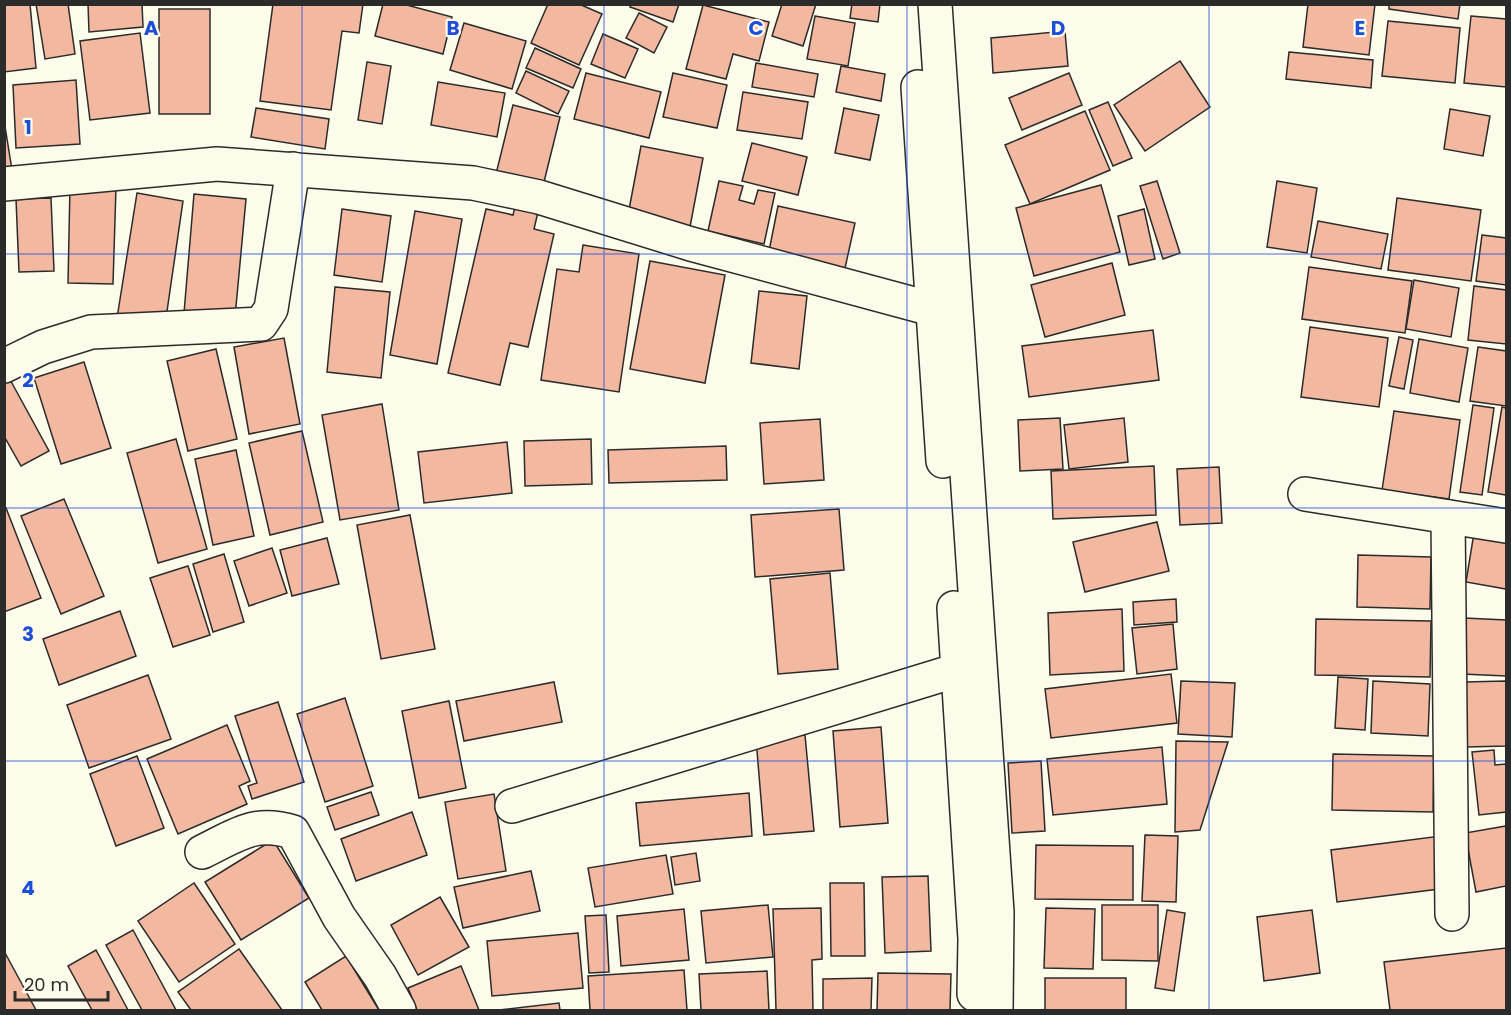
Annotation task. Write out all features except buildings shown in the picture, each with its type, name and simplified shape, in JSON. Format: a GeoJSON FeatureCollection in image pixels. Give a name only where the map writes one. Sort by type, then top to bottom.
{"type":"FeatureCollection","features":[{"type":"Feature","properties":{"kind":"street"},"geometry":{"type":"LineString","coordinates":[[913,4],[975,939],[973,1011]]}},
{"type":"Feature","properties":{"kind":"street"},"geometry":{"type":"LineString","coordinates":[[935,4],[997,912],[996,1011]]}},
{"type":"Feature","properties":{"kind":"street"},"geometry":{"type":"LineString","coordinates":[[4,184],[217,164],[473,183],[539,197],[691,244],[932,309]]}},
{"type":"Feature","properties":{"kind":"street"},"geometry":{"type":"LineString","coordinates":[[4,366],[42,347],[92,332],[261,324],[271,309],[293,170]]}},
{"type":"Feature","properties":{"kind":"street"},"geometry":{"type":"LineString","coordinates":[[1305,494],[1506,526]]}},
{"type":"Feature","properties":{"kind":"street"},"geometry":{"type":"LineString","coordinates":[[1448,517],[1452,914]]}},
{"type":"Feature","properties":{"kind":"street"},"geometry":{"type":"LineString","coordinates":[[512,806],[958,670]]}},
{"type":"Feature","properties":{"kind":"street"},"geometry":{"type":"LineString","coordinates":[[202,852],[250,829],[272,825],[293,832],[339,917],[380,976],[399,1011]]}}]}
